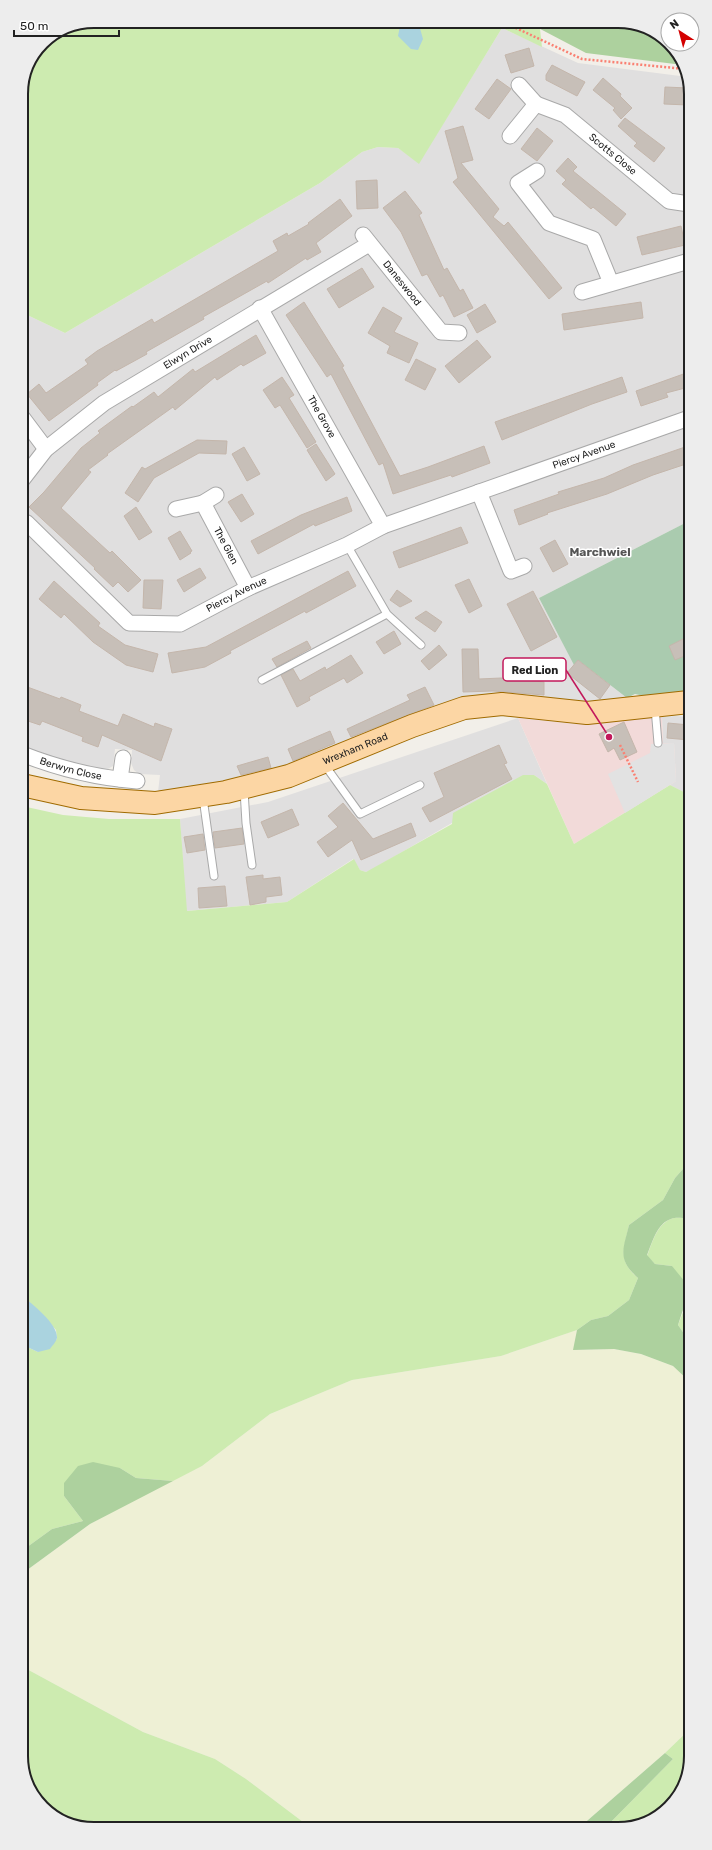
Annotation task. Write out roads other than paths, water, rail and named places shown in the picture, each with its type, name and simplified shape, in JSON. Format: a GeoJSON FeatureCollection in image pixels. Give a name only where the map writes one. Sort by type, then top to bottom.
{"type":"FeatureCollection","features":[{"type":"Feature","properties":{"kind":"main road","name":"Wrexham Road"},"geometry":{"type":"LineString","coordinates":[[28,786],[81,798],[155,803],[243,788],[289,776],[412,726],[464,708],[502,704],[587,713],[684,703]]}},
{"type":"Feature","properties":{"kind":"street","name":"Scotts Close"},"geometry":{"type":"LineString","coordinates":[[519,85],[536,104],[565,115],[669,201],[684,203]]}},
{"type":"Feature","properties":{"kind":"street"},"geometry":{"type":"LineString","coordinates":[[510,136],[536,104]]}},
{"type":"Feature","properties":{"kind":"street"},"geometry":{"type":"LineString","coordinates":[[537,171],[518,184],[549,223],[593,239],[611,283]]}},
{"type":"Feature","properties":{"kind":"street","name":"Elwyn Drive"},"geometry":{"type":"LineString","coordinates":[[28,472],[46,449],[104,403],[260,308],[366,239]]}},
{"type":"Feature","properties":{"kind":"street","name":"Daneswood"},"geometry":{"type":"LineString","coordinates":[[366,239],[437,337],[459,333]]}},
{"type":"Feature","properties":{"kind":"street"},"geometry":{"type":"LineString","coordinates":[[582,292],[684,262]]}},
{"type":"Feature","properties":{"kind":"street","name":"The Grove"},"geometry":{"type":"LineString","coordinates":[[260,308],[383,526]]}},
{"type":"Feature","properties":{"kind":"street","name":"Piercy Avenue"},"geometry":{"type":"LineString","coordinates":[[28,524],[129,623],[180,624],[248,588],[347,545],[383,526],[684,420]]}},
{"type":"Feature","properties":{"kind":"street"},"geometry":{"type":"LineString","coordinates":[[28,425],[46,449]]}},
{"type":"Feature","properties":{"kind":"street"},"geometry":{"type":"LineString","coordinates":[[479,492],[511,571],[524,566]]}},
{"type":"Feature","properties":{"kind":"street"},"geometry":{"type":"LineString","coordinates":[[176,509],[203,503],[216,495]]}},
{"type":"Feature","properties":{"kind":"street","name":"The Glen"},"geometry":{"type":"LineString","coordinates":[[203,503],[248,588]]}},
{"type":"Feature","properties":{"kind":"street","name":"Berwyn Close"},"geometry":{"type":"LineString","coordinates":[[28,756],[53,766],[90,775],[137,781]]}},
{"type":"Feature","properties":{"kind":"street"},"geometry":{"type":"LineString","coordinates":[[120,779],[123,758]]}},
{"type":"Feature","properties":{"kind":"lane"},"geometry":{"type":"LineString","coordinates":[[347,545],[386,614],[421,645]]}},
{"type":"Feature","properties":{"kind":"lane"},"geometry":{"type":"LineString","coordinates":[[262,680],[386,614]]}},
{"type":"Feature","properties":{"kind":"lane"},"geometry":{"type":"LineString","coordinates":[[655,706],[658,743]]}},
{"type":"Feature","properties":{"kind":"lane"},"geometry":{"type":"LineString","coordinates":[[323,762],[360,814],[420,784]]}},
{"type":"Feature","properties":{"kind":"lane"},"geometry":{"type":"LineString","coordinates":[[243,788],[252,865]]}},
{"type":"Feature","properties":{"kind":"lane"},"geometry":{"type":"LineString","coordinates":[[203,796],[214,876]]}},
{"type":"Feature","properties":{"kind":"water"},"geometry":{"type":"Polygon","coordinates":[[[400,28],[420,28],[423,39],[418,50],[411,49],[398,36],[400,28]]]}},
{"type":"Feature","properties":{"kind":"water"},"geometry":{"type":"Polygon","coordinates":[[[28,1301],[44,1315],[54,1327],[57,1338],[50,1349],[38,1352],[28,1347],[28,1301]]]}},
{"type":"Feature","properties":{"kind":"place","name":"Red Lion"},"geometry":{"type":"Point","coordinates":[609,737]}},
{"type":"Feature","properties":{"kind":"district","name":"Marchwiel"},"geometry":{"type":"Point","coordinates":[600,552]}}]}
